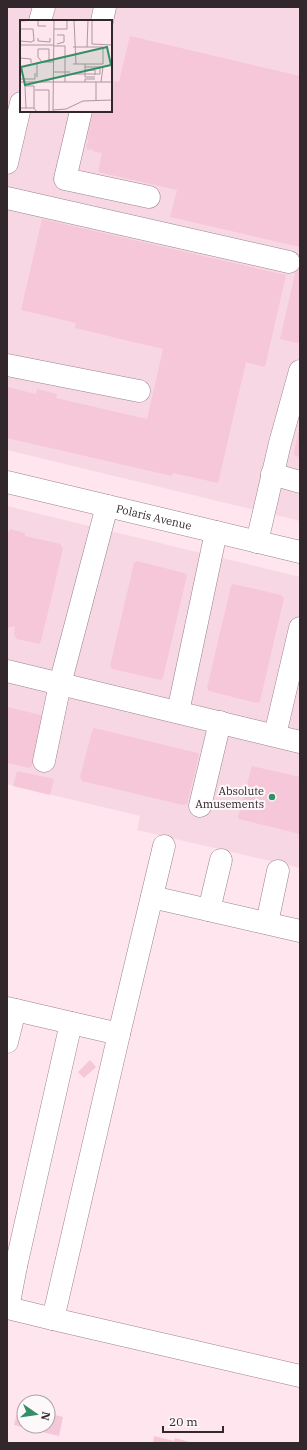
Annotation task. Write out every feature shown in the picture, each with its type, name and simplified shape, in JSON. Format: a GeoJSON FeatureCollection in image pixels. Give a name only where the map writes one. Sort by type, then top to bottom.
{"type":"FeatureCollection","features":[{"type":"Feature","properties":{"kind":"street"},"geometry":{"type":"LineString","coordinates":[[40,20],[44,7]]}},
{"type":"Feature","properties":{"kind":"street"},"geometry":{"type":"LineString","coordinates":[[102,20],[105,7]]}},
{"type":"Feature","properties":{"kind":"street"},"geometry":{"type":"LineString","coordinates":[[7,164],[20,108]]}},
{"type":"Feature","properties":{"kind":"street"},"geometry":{"type":"LineString","coordinates":[[81,112],[65,179],[149,197]]}},
{"type":"Feature","properties":{"kind":"street"},"geometry":{"type":"LineString","coordinates":[[7,198],[289,262]]}},
{"type":"Feature","properties":{"kind":"street"},"geometry":{"type":"LineString","coordinates":[[7,365],[139,391]]}},
{"type":"Feature","properties":{"kind":"street"},"geometry":{"type":"LineString","coordinates":[[257,542],[272,474],[300,371]]}},
{"type":"Feature","properties":{"kind":"street"},"geometry":{"type":"LineString","coordinates":[[272,474],[300,482]]}},
{"type":"Feature","properties":{"kind":"street","name":"Polaris Avenue"},"geometry":{"type":"LineString","coordinates":[[7,482],[300,552]]}},
{"type":"Feature","properties":{"kind":"street"},"geometry":{"type":"LineString","coordinates":[[44,762],[60,684],[107,506]]}},
{"type":"Feature","properties":{"kind":"street"},"geometry":{"type":"LineString","coordinates":[[178,712],[216,532]]}},
{"type":"Feature","properties":{"kind":"street"},"geometry":{"type":"LineString","coordinates":[[275,736],[300,628]]}},
{"type":"Feature","properties":{"kind":"street"},"geometry":{"type":"LineString","coordinates":[[7,671],[300,742]]}},
{"type":"Feature","properties":{"kind":"street"},"geometry":{"type":"LineString","coordinates":[[200,806],[220,722]]}},
{"type":"Feature","properties":{"kind":"street"},"geometry":{"type":"LineString","coordinates":[[53,1318],[164,846]]}},
{"type":"Feature","properties":{"kind":"street"},"geometry":{"type":"LineString","coordinates":[[209,910],[221,860]]}},
{"type":"Feature","properties":{"kind":"street"},"geometry":{"type":"LineString","coordinates":[[267,923],[278,871]]}},
{"type":"Feature","properties":{"kind":"street"},"geometry":{"type":"LineString","coordinates":[[152,897],[300,931]]}},
{"type":"Feature","properties":{"kind":"street"},"geometry":{"type":"LineString","coordinates":[[7,1042],[11,1009],[119,1034]]}},
{"type":"Feature","properties":{"kind":"street"},"geometry":{"type":"LineString","coordinates":[[71,1023],[12,1265],[7,1308],[300,1376]]}},
{"type":"Feature","properties":{"kind":"shaded area"},"geometry":{"type":"Polygon","coordinates":[[[7,7],[300,7],[300,521],[7,450],[7,7]]]}},
{"type":"Feature","properties":{"kind":"shaded area"},"geometry":{"type":"Polygon","coordinates":[[[7,506],[300,577],[300,868],[137,830],[140,816],[7,784],[7,506]]]}},
{"type":"Feature","properties":{"kind":"building"},"geometry":{"type":"Polygon","coordinates":[[[130,36],[300,76],[300,247],[170,217],[177,190],[98,172],[102,153],[93,151],[92,149],[88,150],[86,147],[87,143],[89,142],[87,139],[93,112],[112,112],[112,80],[119,82],[130,36]]]}},
{"type":"Feature","properties":{"kind":"building"},"geometry":{"type":"Polygon","coordinates":[[[42,219],[286,275],[265,367],[246,362],[218,483],[173,473],[172,476],[7,438],[7,387],[36,394],[37,389],[57,394],[56,398],[147,419],[163,349],[75,328],[76,323],[21,310],[42,219]]]}},
{"type":"Feature","properties":{"kind":"building"},"geometry":{"type":"Polygon","coordinates":[[[299,256],[300,341],[297,343],[280,339],[299,256]]]}},
{"type":"Feature","properties":{"kind":"building"},"geometry":{"type":"Polygon","coordinates":[[[299,429],[300,457],[295,456],[294,453],[299,429]]]}},
{"type":"Feature","properties":{"kind":"building"},"geometry":{"type":"Polygon","coordinates":[[[10,529],[25,533],[25,536],[60,544],[63,549],[41,641],[39,644],[17,639],[14,635],[15,626],[7,628],[7,533],[10,529]]]}},
{"type":"Feature","properties":{"kind":"building"},"geometry":{"type":"Polygon","coordinates":[[[137,561],[187,575],[163,678],[161,680],[112,669],[110,666],[134,563],[137,561]]]}},
{"type":"Feature","properties":{"kind":"building"},"geometry":{"type":"Polygon","coordinates":[[[233,584],[281,595],[284,598],[260,701],[257,703],[209,691],[207,688],[231,586],[233,584]]]}},
{"type":"Feature","properties":{"kind":"building"},"geometry":{"type":"Polygon","coordinates":[[[7,707],[41,715],[43,717],[32,766],[30,768],[7,763],[7,707]]]}},
{"type":"Feature","properties":{"kind":"building"},"geometry":{"type":"Polygon","coordinates":[[[94,728],[198,753],[199,755],[187,804],[183,805],[82,781],[80,777],[94,728]]]}},
{"type":"Feature","properties":{"kind":"building","name":"Absolute Amusements"},"geometry":{"type":"Polygon","coordinates":[[[252,766],[300,777],[300,834],[239,819],[238,817],[252,766]]]}},
{"type":"Feature","properties":{"kind":"building"},"geometry":{"type":"Polygon","coordinates":[[[17,771],[54,779],[50,795],[13,786],[17,771]]]}},
{"type":"Feature","properties":{"kind":"building"},"geometry":{"type":"Polygon","coordinates":[[[90,1060],[96,1067],[84,1078],[78,1072],[90,1060]]]}},
{"type":"Feature","properties":{"kind":"building"},"geometry":{"type":"Polygon","coordinates":[[[56,1415],[63,1417],[59,1436],[51,1434],[56,1434],[56,1415]]]}},
{"type":"Feature","properties":{"kind":"building"},"geometry":{"type":"Polygon","coordinates":[[[154,1436],[174,1441],[175,1438],[193,1443],[153,1443],[154,1436]]]}},
{"type":"Feature","properties":{"kind":"place","name":"Absolute Amusements"},"geometry":{"type":"Point","coordinates":[272,797]}}]}
